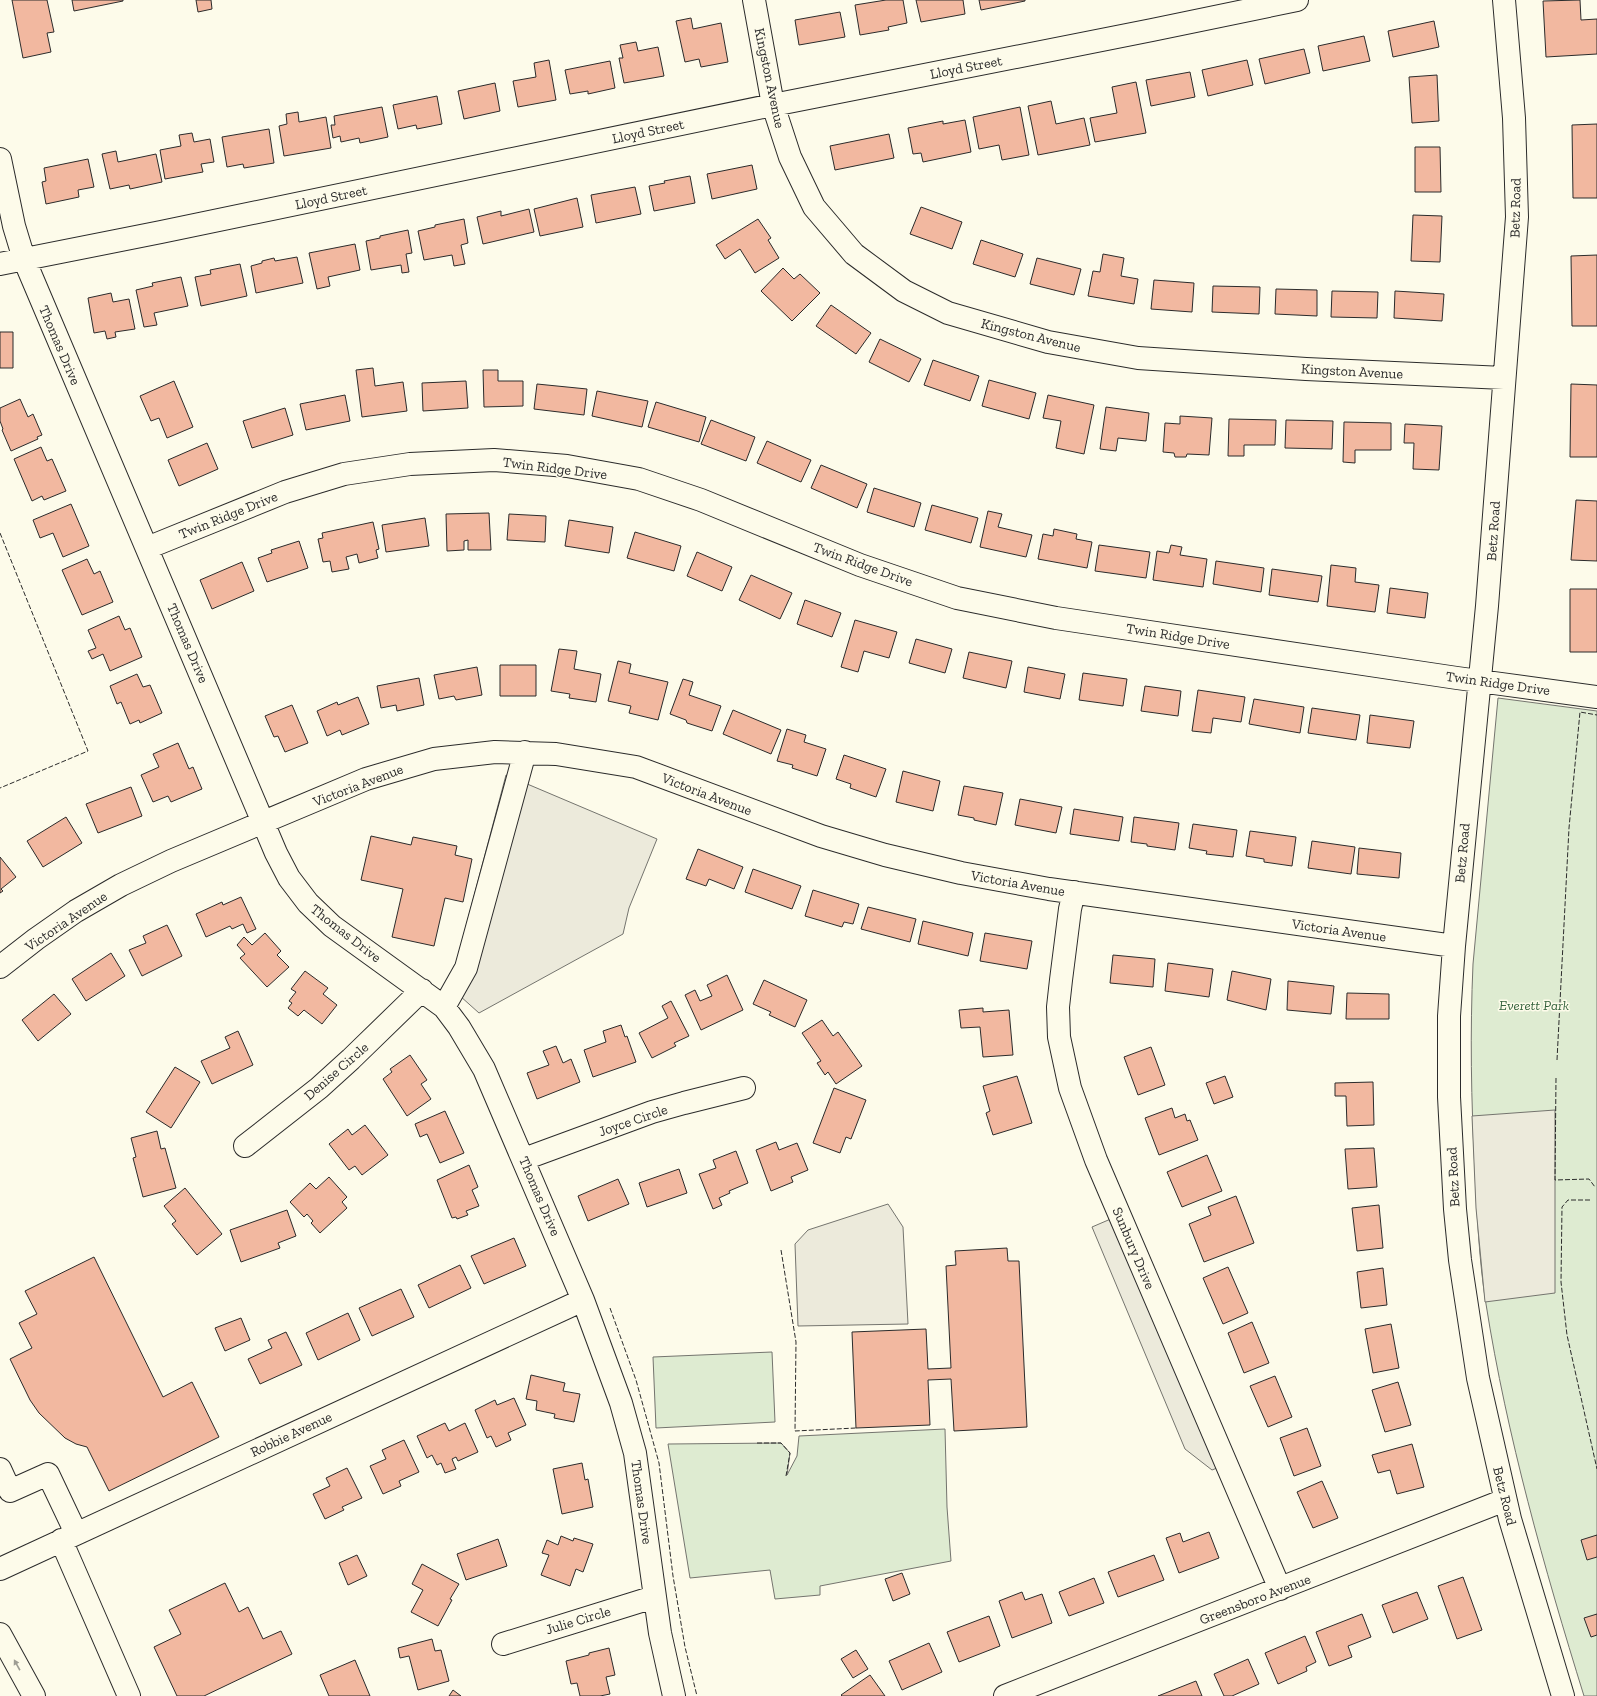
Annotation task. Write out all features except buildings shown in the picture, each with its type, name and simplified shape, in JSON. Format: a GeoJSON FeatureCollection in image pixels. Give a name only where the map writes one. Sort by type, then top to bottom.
{"type":"FeatureCollection","features":[{"type":"Feature","properties":{"kind":"street","name":"Kingston Avenue"},"geometry":{"type":"LineString","coordinates":[[754,0],[773,105],[790,157],[814,207],[854,254],[904,290],[948,313],[1048,342],[1138,358],[1298,368],[1504,378]]}},
{"type":"Feature","properties":{"kind":"street","name":"Lloyd Street"},"geometry":{"type":"LineString","coordinates":[[0,264],[773,105],[1098,41],[1296,0]]}},
{"type":"Feature","properties":{"kind":"street","name":"Betz Road"},"geometry":{"type":"LineString","coordinates":[[1504,0],[1514,118],[1517,216],[1487,606],[1454,946],[1449,1016],[1449,1097],[1455,1209],[1460,1260],[1478,1378],[1505,1500],[1561,1695]]}},
{"type":"Feature","properties":{"kind":"street","name":"Thomas Drive"},"geometry":{"type":"LineString","coordinates":[[0,159],[14,226],[24,259],[276,853],[289,878],[308,903],[332,926],[444,1007],[459,1027],[484,1069],[524,1159],[583,1300],[622,1403],[635,1453],[654,1597],[660,1633],[674,1696]]}},
{"type":"Feature","properties":{"kind":"street","name":"Twin Ridge Drive"},"geometry":{"type":"LineString","coordinates":[[147,548],[285,492],[344,474],[410,464],[494,460],[567,466],[639,479],[701,500],[860,565],[957,598],[1056,618],[1479,681],[1597,697]]}},
{"type":"Feature","properties":{"kind":"street","name":"Victoria Avenue"},"geometry":{"type":"LineString","coordinates":[[0,968],[36,939],[76,911],[121,885],[171,861],[366,779],[434,759],[495,752],[556,754],[636,767],[814,834],[878,853],[961,873],[1074,892],[1454,946]]}},
{"type":"Feature","properties":{"kind":"street"},"geometry":{"type":"LineString","coordinates":[[444,1007],[466,968],[525,752]]}},
{"type":"Feature","properties":{"kind":"street","name":"Sunbury Drive"},"geometry":{"type":"LineString","coordinates":[[1074,892],[1070,909],[1058,1007],[1059,1038],[1070,1088],[1096,1160],[1280,1589]]}},
{"type":"Feature","properties":{"kind":"street","name":"Denise Circle"},"geometry":{"type":"LineString","coordinates":[[245,1146],[319,1088],[351,1060],[422,990]]}},
{"type":"Feature","properties":{"kind":"street","name":"Joyce Circle"},"geometry":{"type":"LineString","coordinates":[[524,1159],[652,1112],[744,1088]]}},
{"type":"Feature","properties":{"kind":"street","name":"Robbie Avenue"},"geometry":{"type":"LineString","coordinates":[[0,1569],[583,1300]]}},
{"type":"Feature","properties":{"kind":"street"},"geometry":{"type":"LineString","coordinates":[[0,1469],[10,1491],[48,1474],[68,1537],[129,1696]]}},
{"type":"Feature","properties":{"kind":"street","name":"Greensboro Avenue"},"geometry":{"type":"LineString","coordinates":[[1005,1696],[1505,1500]]}},
{"type":"Feature","properties":{"kind":"street","name":"Julie Circle"},"geometry":{"type":"LineString","coordinates":[[503,1644],[654,1597]]}},
{"type":"Feature","properties":{"kind":"street"},"geometry":{"type":"LineString","coordinates":[[0,1634],[34,1696]]}},
{"type":"Feature","properties":{"kind":"green space","name":"Everett Park"},"geometry":{"type":"Polygon","coordinates":[[[1498,698],[1597,711],[1597,1696],[1584,1696],[1528,1502],[1495,1354],[1482,1271],[1478,1220],[1471,1067],[1472,990],[1473,964],[1498,698]]]}},
{"type":"Feature","properties":{"kind":"green space"},"geometry":{"type":"Polygon","coordinates":[[[772,1352],[775,1422],[656,1428],[653,1357],[772,1352]]]}},
{"type":"Feature","properties":{"kind":"green space"},"geometry":{"type":"Polygon","coordinates":[[[945,1429],[947,1507],[951,1561],[820,1586],[820,1595],[775,1599],[770,1570],[690,1578],[668,1444],[781,1443],[790,1453],[787,1475],[797,1456],[799,1436],[945,1429]]]}},
{"type":"Feature","properties":{"kind":"shaded area"},"geometry":{"type":"Polygon","coordinates":[[[506,775],[657,839],[629,908],[623,934],[479,1013],[450,987],[506,775]]]}},
{"type":"Feature","properties":{"kind":"shaded area"},"geometry":{"type":"Polygon","coordinates":[[[1555,1110],[1555,1293],[1485,1302],[1476,1208],[1472,1116],[1555,1110]]]}},
{"type":"Feature","properties":{"kind":"shaded area"},"geometry":{"type":"Polygon","coordinates":[[[888,1204],[903,1227],[908,1324],[798,1326],[795,1244],[808,1230],[888,1204]]]}},
{"type":"Feature","properties":{"kind":"shaded area"},"geometry":{"type":"Polygon","coordinates":[[[1120,1215],[1227,1464],[1212,1470],[1185,1449],[1092,1227],[1120,1215]]]}},
{"type":"Feature","properties":{"kind":"fence"},"geometry":{"type":"LineString","coordinates":[[0,533],[88,751],[0,788]]}},
{"type":"Feature","properties":{"kind":"fence"},"geometry":{"type":"LineString","coordinates":[[1557,1060],[1569,828],[1580,712],[1597,715]]}},
{"type":"Feature","properties":{"kind":"fence"},"geometry":{"type":"LineString","coordinates":[[1556,1078],[1555,1180],[1589,1179],[1595,1187]]}},
{"type":"Feature","properties":{"kind":"fence"},"geometry":{"type":"LineString","coordinates":[[1590,1200],[1568,1200],[1562,1207],[1561,1282],[1567,1335],[1597,1469]]}},
{"type":"Feature","properties":{"kind":"fence"},"geometry":{"type":"LineString","coordinates":[[781,1250],[796,1342],[795,1431],[856,1428]]}},
{"type":"Feature","properties":{"kind":"fence"},"geometry":{"type":"LineString","coordinates":[[610,1308],[636,1380],[659,1463],[673,1576],[685,1647],[697,1696]]}},
{"type":"Feature","properties":{"kind":"fence"},"geometry":{"type":"LineString","coordinates":[[757,1443],[781,1443],[790,1453],[786,1476]]}}]}
